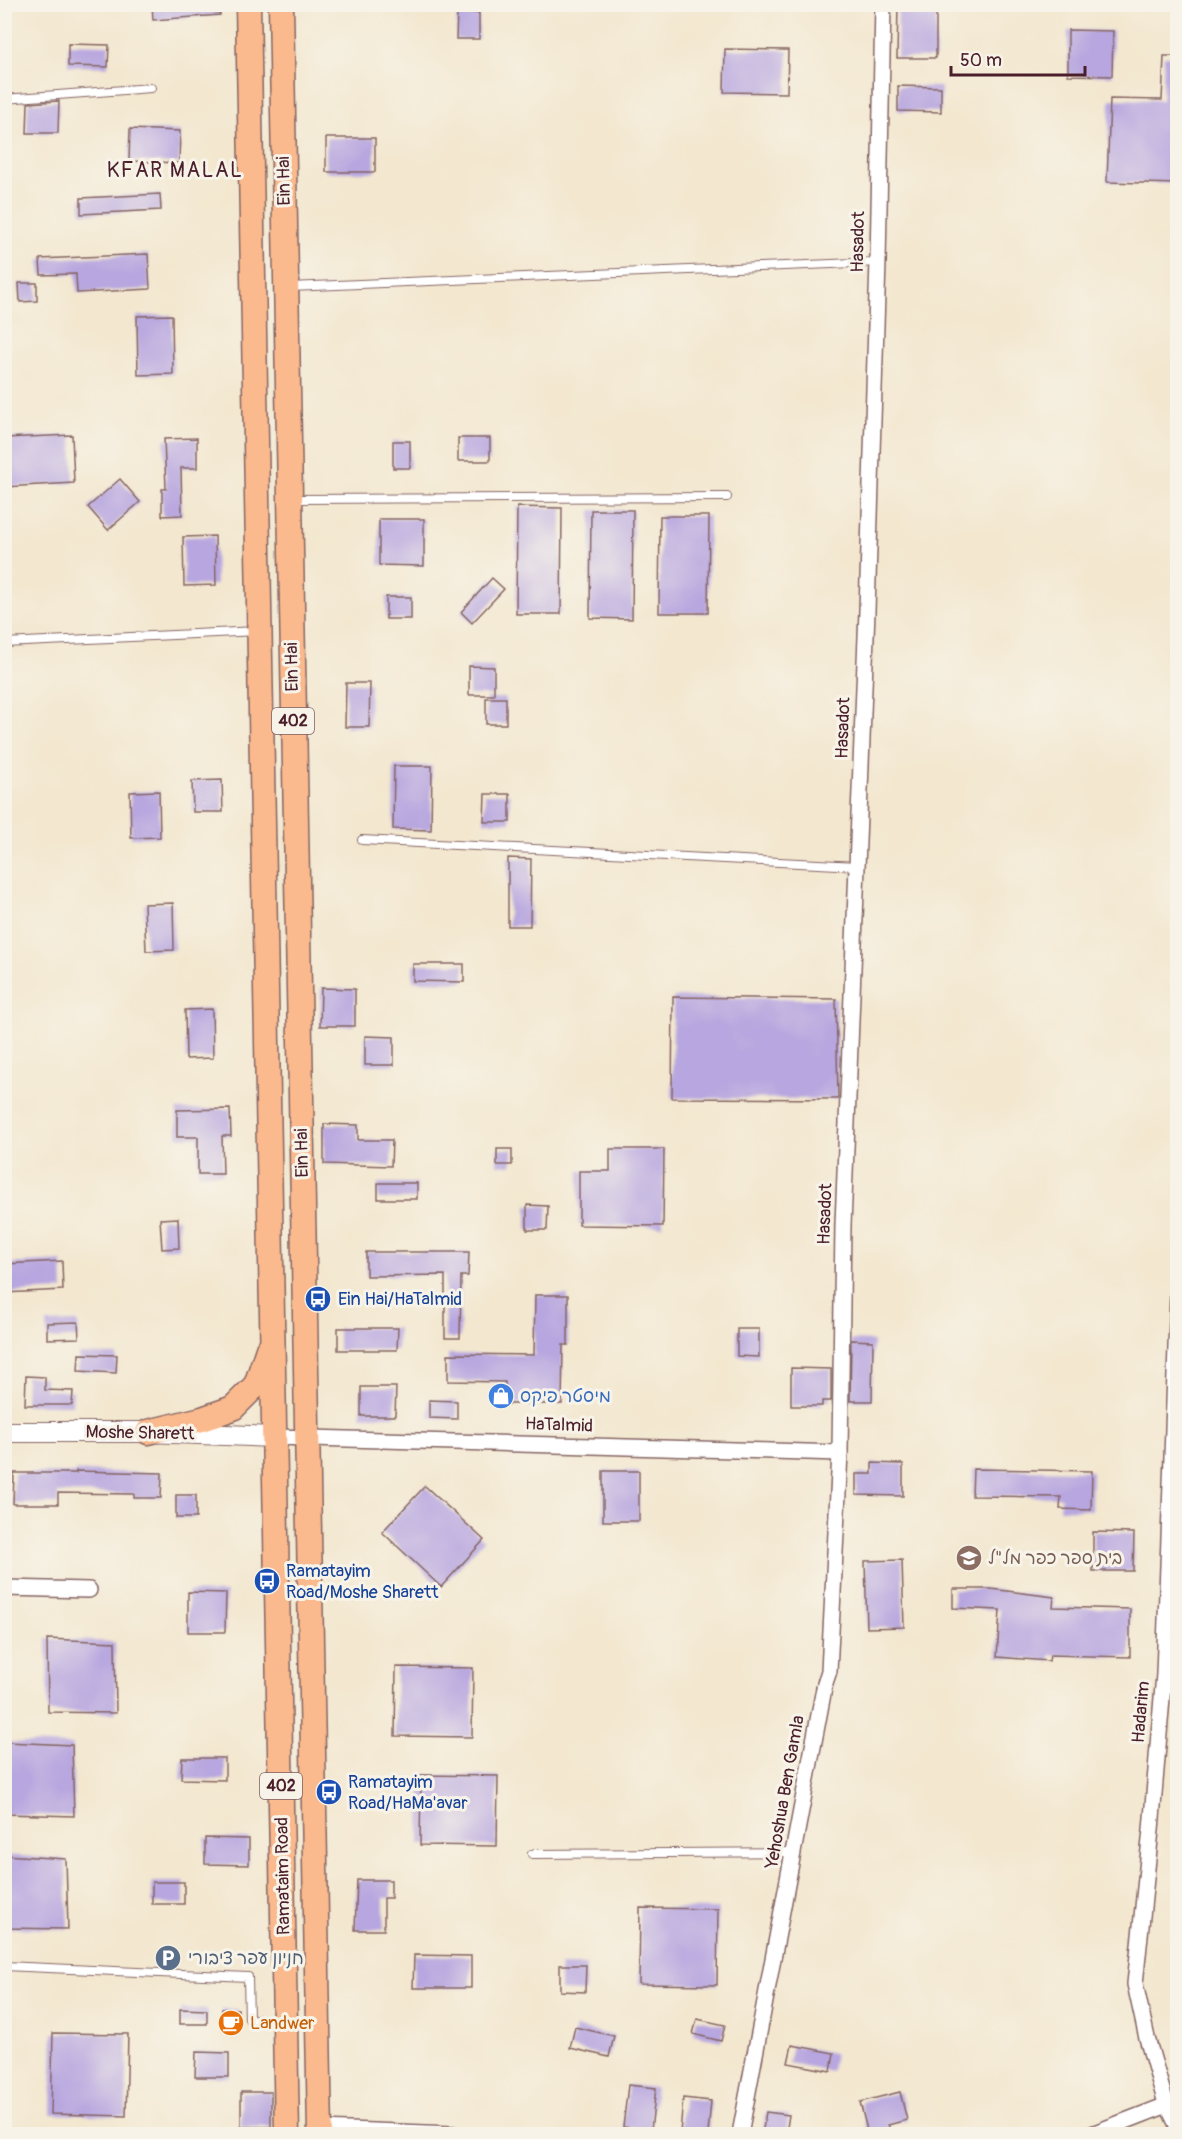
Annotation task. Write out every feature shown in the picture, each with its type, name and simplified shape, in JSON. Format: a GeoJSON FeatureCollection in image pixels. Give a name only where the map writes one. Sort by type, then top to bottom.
{"type":"FeatureCollection","features":[{"type":"Feature","properties":{"kind":"main road","name":"Ein Hai"},"geometry":{"type":"LineString","coordinates":[[248,4],[276,1437]]}},
{"type":"Feature","properties":{"kind":"main road","name":"Ein Hai"},"geometry":{"type":"LineString","coordinates":[[281,4],[308,1438]]}},
{"type":"Feature","properties":{"kind":"main road"},"geometry":{"type":"LineString","coordinates":[[148,1432],[202,1419],[233,1408],[256,1385],[273,1332]]}},
{"type":"Feature","properties":{"kind":"main road","name":"Ramataim Road"},"geometry":{"type":"LineString","coordinates":[[276,1437],[287,2134]]}},
{"type":"Feature","properties":{"kind":"main road","name":"Ramataim Road"},"geometry":{"type":"LineString","coordinates":[[308,1438],[320,2132]]}},
{"type":"Feature","properties":{"kind":"street","name":"Hasadot"},"geometry":{"type":"LineString","coordinates":[[840,1453],[843,1225],[878,262],[883,4]]}},
{"type":"Feature","properties":{"kind":"street","name":"Hadarim"},"geometry":{"type":"LineString","coordinates":[[1178,1293],[1174,1469],[1164,1674],[1151,1830],[1134,1984],[1167,2105],[1178,2127]]}},
{"type":"Feature","properties":{"kind":"street","name":"Moshe Sharett"},"geometry":{"type":"LineString","coordinates":[[4,1432],[148,1432],[276,1437]]}},
{"type":"Feature","properties":{"kind":"street","name":"HaTalmid"},"geometry":{"type":"LineString","coordinates":[[276,1437],[840,1453]]}},
{"type":"Feature","properties":{"kind":"street","name":"Yehoshua Ben Gamla"},"geometry":{"type":"LineString","coordinates":[[740,2134],[829,1671],[840,1453]]}},
{"type":"Feature","properties":{"kind":"street"},"geometry":{"type":"LineString","coordinates":[[4,1588],[89,1590]]}},
{"type":"Feature","properties":{"kind":"street"},"geometry":{"type":"LineString","coordinates":[[1092,2134],[1167,2105]]}},
{"type":"Feature","properties":{"kind":"street"},"geometry":{"type":"LineString","coordinates":[[320,2132],[453,2134]]}},
{"type":"Feature","properties":{"kind":"lane"},"geometry":{"type":"LineString","coordinates":[[4,99],[151,88]]}},
{"type":"Feature","properties":{"kind":"lane"},"geometry":{"type":"LineString","coordinates":[[286,287],[878,262]]}},
{"type":"Feature","properties":{"kind":"lane"},"geometry":{"type":"LineString","coordinates":[[289,499],[727,497]]}},
{"type":"Feature","properties":{"kind":"lane"},"geometry":{"type":"LineString","coordinates":[[4,643],[260,631]]}},
{"type":"Feature","properties":{"kind":"lane"},"geometry":{"type":"LineString","coordinates":[[362,840],[857,866]]}},
{"type":"Feature","properties":{"kind":"lane"},"geometry":{"type":"LineString","coordinates":[[532,1854],[794,1852]]}},
{"type":"Feature","properties":{"kind":"lane"},"geometry":{"type":"LineString","coordinates":[[4,1966],[248,1977],[249,2019],[285,2020]]}},
{"type":"Feature","properties":{"kind":"building"},"geometry":{"type":"Polygon","coordinates":[[[152,4],[220,4],[220,15],[153,20],[152,4]]]}},
{"type":"Feature","properties":{"kind":"building"},"geometry":{"type":"Polygon","coordinates":[[[898,4],[936,4],[936,58],[897,58],[898,4]]]}},
{"type":"Feature","properties":{"kind":"building"},"geometry":{"type":"Polygon","coordinates":[[[457,12],[479,13],[479,39],[456,39],[457,12]]]}},
{"type":"Feature","properties":{"kind":"building"},"geometry":{"type":"Polygon","coordinates":[[[1068,30],[1113,31],[1112,76],[1068,75],[1068,30]]]}},
{"type":"Feature","properties":{"kind":"building"},"geometry":{"type":"Polygon","coordinates":[[[68,44],[109,45],[108,67],[68,66],[68,44]]]}},
{"type":"Feature","properties":{"kind":"building"},"geometry":{"type":"Polygon","coordinates":[[[725,49],[788,50],[787,93],[724,92],[725,49]]]}},
{"type":"Feature","properties":{"kind":"building"},"geometry":{"type":"Polygon","coordinates":[[[1164,56],[1178,56],[1178,184],[1107,182],[1110,99],[1162,100],[1164,56]]]}},
{"type":"Feature","properties":{"kind":"building"},"geometry":{"type":"Polygon","coordinates":[[[898,86],[941,87],[941,112],[898,111],[898,86]]]}},
{"type":"Feature","properties":{"kind":"building"},"geometry":{"type":"Polygon","coordinates":[[[59,101],[58,133],[27,133],[28,103],[59,101]]]}},
{"type":"Feature","properties":{"kind":"building"},"geometry":{"type":"Polygon","coordinates":[[[130,129],[180,131],[179,163],[129,161],[130,129]]]}},
{"type":"Feature","properties":{"kind":"building"},"geometry":{"type":"Polygon","coordinates":[[[326,138],[375,138],[375,172],[326,172],[326,138]]]}},
{"type":"Feature","properties":{"kind":"building"},"geometry":{"type":"Polygon","coordinates":[[[160,194],[161,210],[81,214],[81,198],[160,194]]]}},
{"type":"Feature","properties":{"kind":"building"},"geometry":{"type":"Polygon","coordinates":[[[148,254],[150,289],[77,293],[76,274],[41,275],[40,259],[148,254]]]}},
{"type":"Feature","properties":{"kind":"building"},"geometry":{"type":"Polygon","coordinates":[[[19,283],[37,283],[37,301],[20,302],[19,283]]]}},
{"type":"Feature","properties":{"kind":"building"},"geometry":{"type":"Polygon","coordinates":[[[172,315],[173,374],[138,375],[137,316],[172,315]]]}},
{"type":"Feature","properties":{"kind":"building"},"geometry":{"type":"Polygon","coordinates":[[[72,435],[74,483],[4,487],[4,438],[72,435]]]}},
{"type":"Feature","properties":{"kind":"building"},"geometry":{"type":"Polygon","coordinates":[[[197,438],[197,468],[181,468],[182,515],[162,516],[162,489],[166,489],[164,439],[197,438]]]}},
{"type":"Feature","properties":{"kind":"building"},"geometry":{"type":"Polygon","coordinates":[[[458,438],[490,438],[490,461],[458,461],[458,438]]]}},
{"type":"Feature","properties":{"kind":"building"},"geometry":{"type":"Polygon","coordinates":[[[393,441],[410,441],[410,468],[393,468],[393,441]]]}},
{"type":"Feature","properties":{"kind":"building"},"geometry":{"type":"Polygon","coordinates":[[[120,479],[140,502],[108,530],[88,507],[120,479]]]}},
{"type":"Feature","properties":{"kind":"building"},"geometry":{"type":"Polygon","coordinates":[[[517,507],[562,508],[561,614],[516,614],[517,507]]]}},
{"type":"Feature","properties":{"kind":"building"},"geometry":{"type":"Polygon","coordinates":[[[591,510],[633,510],[632,619],[590,618],[591,510]]]}},
{"type":"Feature","properties":{"kind":"building"},"geometry":{"type":"Polygon","coordinates":[[[660,516],[709,516],[708,613],[659,613],[660,516]]]}},
{"type":"Feature","properties":{"kind":"building"},"geometry":{"type":"Polygon","coordinates":[[[379,519],[424,519],[424,566],[379,565],[379,519]]]}},
{"type":"Feature","properties":{"kind":"building"},"geometry":{"type":"Polygon","coordinates":[[[215,536],[216,585],[184,586],[183,537],[215,536]]]}},
{"type":"Feature","properties":{"kind":"building"},"geometry":{"type":"Polygon","coordinates":[[[492,578],[504,589],[472,623],[461,612],[492,578]]]}},
{"type":"Feature","properties":{"kind":"building"},"geometry":{"type":"Polygon","coordinates":[[[386,597],[411,597],[411,619],[386,619],[386,597]]]}},
{"type":"Feature","properties":{"kind":"building"},"geometry":{"type":"Polygon","coordinates":[[[469,666],[494,667],[494,695],[469,695],[469,666]]]}},
{"type":"Feature","properties":{"kind":"building"},"geometry":{"type":"Polygon","coordinates":[[[346,683],[370,683],[369,727],[345,727],[346,683]]]}},
{"type":"Feature","properties":{"kind":"building"},"geometry":{"type":"Polygon","coordinates":[[[486,698],[506,698],[506,724],[486,724],[486,698]]]}},
{"type":"Feature","properties":{"kind":"building"},"geometry":{"type":"Polygon","coordinates":[[[394,766],[432,766],[431,830],[393,829],[394,766]]]}},
{"type":"Feature","properties":{"kind":"building"},"geometry":{"type":"Polygon","coordinates":[[[222,780],[223,812],[193,812],[192,781],[222,780]]]}},
{"type":"Feature","properties":{"kind":"building"},"geometry":{"type":"Polygon","coordinates":[[[159,791],[160,837],[131,838],[130,792],[159,791]]]}},
{"type":"Feature","properties":{"kind":"building"},"geometry":{"type":"Polygon","coordinates":[[[485,794],[510,794],[510,822],[484,822],[485,794]]]}},
{"type":"Feature","properties":{"kind":"building"},"geometry":{"type":"Polygon","coordinates":[[[508,858],[531,859],[530,926],[508,926],[508,858]]]}},
{"type":"Feature","properties":{"kind":"building"},"geometry":{"type":"Polygon","coordinates":[[[173,903],[174,950],[146,951],[144,904],[173,903]]]}},
{"type":"Feature","properties":{"kind":"building"},"geometry":{"type":"Polygon","coordinates":[[[413,964],[464,964],[464,982],[413,981],[413,964]]]}},
{"type":"Feature","properties":{"kind":"building"},"geometry":{"type":"Polygon","coordinates":[[[321,988],[355,989],[355,1026],[320,1026],[321,988]]]}},
{"type":"Feature","properties":{"kind":"building"},"geometry":{"type":"Polygon","coordinates":[[[673,997],[836,999],[838,1099],[672,1098],[673,997]]]}},
{"type":"Feature","properties":{"kind":"building"},"geometry":{"type":"Polygon","coordinates":[[[212,1009],[213,1058],[186,1059],[185,1010],[212,1009]]]}},
{"type":"Feature","properties":{"kind":"building"},"geometry":{"type":"Polygon","coordinates":[[[365,1036],[394,1037],[394,1065],[365,1065],[365,1036]]]}},
{"type":"Feature","properties":{"kind":"building"},"geometry":{"type":"Polygon","coordinates":[[[230,1109],[231,1136],[222,1136],[223,1174],[198,1174],[198,1137],[177,1137],[177,1110],[230,1109]]]}},
{"type":"Feature","properties":{"kind":"building"},"geometry":{"type":"Polygon","coordinates":[[[324,1124],[358,1125],[358,1140],[392,1140],[391,1166],[324,1164],[324,1124]]]}},
{"type":"Feature","properties":{"kind":"building"},"geometry":{"type":"Polygon","coordinates":[[[497,1149],[512,1149],[512,1165],[497,1165],[497,1149]]]}},
{"type":"Feature","properties":{"kind":"building"},"geometry":{"type":"Polygon","coordinates":[[[610,1149],[664,1149],[663,1226],[579,1225],[579,1171],[610,1171],[610,1149]]]}},
{"type":"Feature","properties":{"kind":"building"},"geometry":{"type":"Polygon","coordinates":[[[378,1183],[417,1183],[417,1199],[378,1199],[378,1183]]]}},
{"type":"Feature","properties":{"kind":"building"},"geometry":{"type":"Polygon","coordinates":[[[527,1205],[548,1206],[547,1230],[527,1230],[527,1205]]]}},
{"type":"Feature","properties":{"kind":"building"},"geometry":{"type":"Polygon","coordinates":[[[178,1218],[179,1248],[162,1249],[160,1219],[178,1218]]]}},
{"type":"Feature","properties":{"kind":"building"},"geometry":{"type":"Polygon","coordinates":[[[366,1252],[469,1252],[468,1276],[461,1276],[460,1338],[445,1338],[445,1275],[366,1276],[366,1252]]]}},
{"type":"Feature","properties":{"kind":"building"},"geometry":{"type":"Polygon","coordinates":[[[62,1261],[63,1290],[4,1293],[4,1264],[62,1261]]]}},
{"type":"Feature","properties":{"kind":"building"},"geometry":{"type":"Polygon","coordinates":[[[535,1295],[568,1295],[568,1345],[563,1345],[562,1404],[505,1404],[505,1382],[448,1381],[448,1354],[534,1355],[535,1295]]]}},
{"type":"Feature","properties":{"kind":"building"},"geometry":{"type":"Polygon","coordinates":[[[78,1322],[79,1338],[47,1339],[47,1323],[78,1322]]]}},
{"type":"Feature","properties":{"kind":"building"},"geometry":{"type":"Polygon","coordinates":[[[338,1328],[398,1328],[397,1350],[338,1350],[338,1328]]]}},
{"type":"Feature","properties":{"kind":"building"},"geometry":{"type":"Polygon","coordinates":[[[737,1329],[759,1329],[759,1357],[737,1356],[737,1329]]]}},
{"type":"Feature","properties":{"kind":"building"},"geometry":{"type":"Polygon","coordinates":[[[851,1340],[873,1341],[872,1401],[850,1401],[851,1340]]]}},
{"type":"Feature","properties":{"kind":"building"},"geometry":{"type":"Polygon","coordinates":[[[79,1354],[117,1355],[116,1373],[78,1371],[79,1354]]]}},
{"type":"Feature","properties":{"kind":"building"},"geometry":{"type":"Polygon","coordinates":[[[791,1368],[831,1369],[831,1401],[822,1401],[822,1406],[791,1406],[791,1368]]]}},
{"type":"Feature","properties":{"kind":"building"},"geometry":{"type":"Polygon","coordinates":[[[26,1376],[45,1377],[45,1390],[73,1391],[72,1405],[25,1405],[26,1376]]]}},
{"type":"Feature","properties":{"kind":"building"},"geometry":{"type":"Polygon","coordinates":[[[361,1387],[396,1387],[395,1416],[361,1416],[361,1387]]]}},
{"type":"Feature","properties":{"kind":"building"},"geometry":{"type":"Polygon","coordinates":[[[429,1400],[457,1401],[457,1419],[429,1418],[429,1400]]]}},
{"type":"Feature","properties":{"kind":"building"},"geometry":{"type":"Polygon","coordinates":[[[872,1463],[903,1464],[903,1496],[856,1495],[856,1474],[872,1474],[872,1463]]]}},
{"type":"Feature","properties":{"kind":"building"},"geometry":{"type":"Polygon","coordinates":[[[973,1469],[1092,1471],[1091,1510],[1060,1509],[1061,1497],[972,1496],[973,1469]]]}},
{"type":"Feature","properties":{"kind":"building"},"geometry":{"type":"Polygon","coordinates":[[[76,1471],[162,1473],[161,1498],[134,1498],[134,1494],[58,1493],[58,1504],[13,1504],[14,1473],[76,1473],[76,1471]]]}},
{"type":"Feature","properties":{"kind":"building"},"geometry":{"type":"Polygon","coordinates":[[[603,1471],[639,1471],[639,1521],[603,1521],[603,1471]]]}},
{"type":"Feature","properties":{"kind":"building"},"geometry":{"type":"Polygon","coordinates":[[[425,1486],[484,1540],[441,1587],[382,1532],[425,1486]]]}},
{"type":"Feature","properties":{"kind":"building"},"geometry":{"type":"Polygon","coordinates":[[[176,1495],[196,1495],[196,1518],[176,1518],[176,1495]]]}},
{"type":"Feature","properties":{"kind":"building"},"geometry":{"type":"Polygon","coordinates":[[[1093,1532],[1134,1533],[1133,1571],[1093,1571],[1093,1532]]]}},
{"type":"Feature","properties":{"kind":"building"},"geometry":{"type":"Polygon","coordinates":[[[902,1560],[904,1627],[867,1628],[865,1561],[902,1560]]]}},
{"type":"Feature","properties":{"kind":"building"},"geometry":{"type":"Polygon","coordinates":[[[953,1589],[991,1589],[1054,1597],[1053,1607],[1130,1609],[1130,1657],[1050,1655],[1049,1661],[997,1657],[1000,1610],[953,1608],[953,1589]]]}},
{"type":"Feature","properties":{"kind":"building"},"geometry":{"type":"Polygon","coordinates":[[[188,1592],[226,1593],[225,1632],[188,1632],[188,1592]]]}},
{"type":"Feature","properties":{"kind":"building"},"geometry":{"type":"Polygon","coordinates":[[[47,1639],[115,1642],[116,1713],[48,1712],[47,1639]]]}},
{"type":"Feature","properties":{"kind":"building"},"geometry":{"type":"Polygon","coordinates":[[[396,1667],[473,1668],[472,1737],[395,1736],[396,1667]]]}},
{"type":"Feature","properties":{"kind":"building"},"geometry":{"type":"Polygon","coordinates":[[[5,1742],[72,1745],[74,1816],[5,1814],[5,1742]]]}},
{"type":"Feature","properties":{"kind":"building"},"geometry":{"type":"Polygon","coordinates":[[[182,1758],[225,1758],[225,1780],[181,1779],[182,1758]]]}},
{"type":"Feature","properties":{"kind":"building"},"geometry":{"type":"Polygon","coordinates":[[[421,1775],[498,1776],[497,1846],[420,1845],[421,1775]]]}},
{"type":"Feature","properties":{"kind":"building"},"geometry":{"type":"Polygon","coordinates":[[[205,1838],[249,1839],[249,1865],[205,1864],[205,1838]]]}},
{"type":"Feature","properties":{"kind":"building"},"geometry":{"type":"Polygon","coordinates":[[[4,1855],[66,1859],[68,1929],[4,1928],[4,1855]]]}},
{"type":"Feature","properties":{"kind":"building"},"geometry":{"type":"Polygon","coordinates":[[[357,1880],[391,1880],[391,1898],[384,1898],[384,1930],[355,1930],[357,1880]]]}},
{"type":"Feature","properties":{"kind":"building"},"geometry":{"type":"Polygon","coordinates":[[[152,1882],[184,1882],[184,1904],[152,1904],[152,1882]]]}},
{"type":"Feature","properties":{"kind":"building"},"geometry":{"type":"Polygon","coordinates":[[[640,1908],[718,1909],[717,1985],[639,1984],[640,1908]]]}},
{"type":"Feature","properties":{"kind":"building"},"geometry":{"type":"Polygon","coordinates":[[[414,1955],[471,1956],[471,1988],[413,1988],[414,1955]]]}},
{"type":"Feature","properties":{"kind":"building"},"geometry":{"type":"Polygon","coordinates":[[[560,1965],[586,1965],[585,1992],[560,1991],[560,1965]]]}},
{"type":"Feature","properties":{"kind":"building"},"geometry":{"type":"Polygon","coordinates":[[[180,2009],[207,2010],[207,2024],[180,2024],[180,2009]]]}},
{"type":"Feature","properties":{"kind":"building"},"geometry":{"type":"Polygon","coordinates":[[[222,2009],[238,2009],[237,2023],[222,2023],[222,2009]]]}},
{"type":"Feature","properties":{"kind":"building"},"geometry":{"type":"Polygon","coordinates":[[[697,2019],[725,2025],[721,2041],[693,2034],[697,2019]]]}},
{"type":"Feature","properties":{"kind":"building"},"geometry":{"type":"Polygon","coordinates":[[[575,2027],[614,2036],[609,2057],[570,2048],[575,2027]]]}},
{"type":"Feature","properties":{"kind":"building"},"geometry":{"type":"Polygon","coordinates":[[[53,2033],[128,2034],[126,2116],[51,2114],[53,2033]]]}},
{"type":"Feature","properties":{"kind":"building"},"geometry":{"type":"Polygon","coordinates":[[[792,2045],[834,2053],[831,2071],[788,2063],[792,2045]]]}},
{"type":"Feature","properties":{"kind":"building"},"geometry":{"type":"Polygon","coordinates":[[[196,2052],[229,2053],[229,2077],[195,2077],[196,2052]]]}},
{"type":"Feature","properties":{"kind":"building"},"geometry":{"type":"Polygon","coordinates":[[[628,2085],[656,2088],[651,2130],[623,2127],[628,2085]]]}},
{"type":"Feature","properties":{"kind":"building"},"geometry":{"type":"Polygon","coordinates":[[[241,2092],[271,2092],[271,2127],[241,2127],[241,2092]]]}},
{"type":"Feature","properties":{"kind":"building"},"geometry":{"type":"Polygon","coordinates":[[[900,2092],[907,2120],[888,2125],[893,2134],[868,2134],[860,2102],[900,2092]]]}},
{"type":"Feature","properties":{"kind":"building"},"geometry":{"type":"Polygon","coordinates":[[[683,2098],[711,2101],[708,2134],[680,2133],[683,2098]]]}},
{"type":"Feature","properties":{"kind":"building"},"geometry":{"type":"Polygon","coordinates":[[[766,2112],[789,2115],[786,2134],[762,2134],[766,2112]]]}},
{"type":"Feature","properties":{"kind":"place","name":"Ein Hai/HaTalmid"},"geometry":{"type":"Point","coordinates":[318,1299]}},
{"type":"Feature","properties":{"kind":"place","name":"מיסטר פיקס"},"geometry":{"type":"Point","coordinates":[501,1396]}},
{"type":"Feature","properties":{"kind":"place","name":"בית ספר כפר מל\"ל"},"geometry":{"type":"Point","coordinates":[969,1558]}},
{"type":"Feature","properties":{"kind":"place","name":"Ramatayim Road/Moshe Sharett"},"geometry":{"type":"Point","coordinates":[267,1581]}},
{"type":"Feature","properties":{"kind":"place","name":"Ramatayim Road/HaMa'avar"},"geometry":{"type":"Point","coordinates":[329,1792]}},
{"type":"Feature","properties":{"kind":"place","name":"חניון עפר ציבורי"},"geometry":{"type":"Point","coordinates":[168,1958]}},
{"type":"Feature","properties":{"kind":"place","name":"Landwer"},"geometry":{"type":"Point","coordinates":[231,2023]}},
{"type":"Feature","properties":{"kind":"district","name":"KFAR MALAL"},"geometry":{"type":"Point","coordinates":[175,170]}}]}
